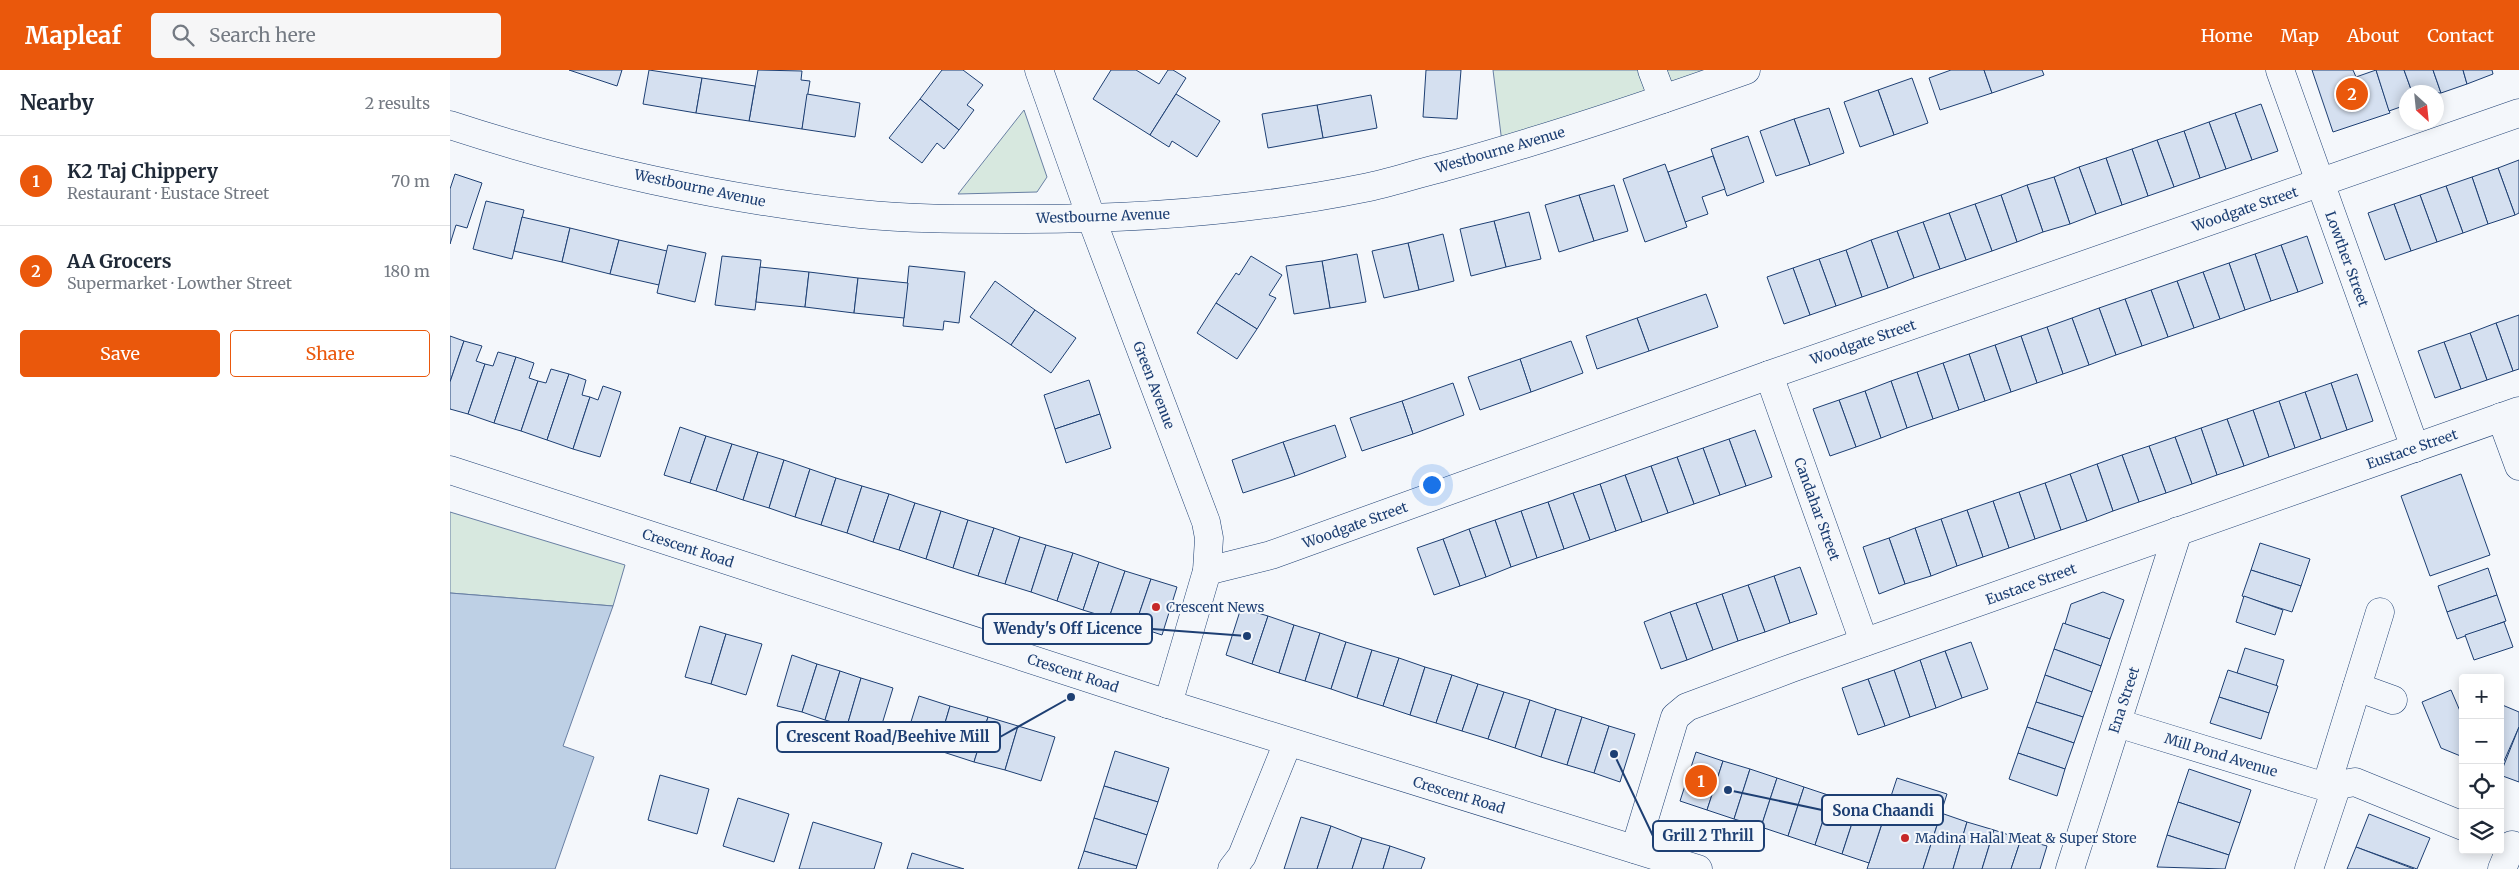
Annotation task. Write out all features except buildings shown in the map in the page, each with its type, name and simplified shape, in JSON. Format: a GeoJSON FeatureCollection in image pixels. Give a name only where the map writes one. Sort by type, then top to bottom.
{"type":"FeatureCollection","features":[{"type":"Feature","properties":{"kind":"street","name":"Green Avenue"},"geometry":{"type":"LineString","coordinates":[[1039,70],[1092,220],[1206,522],[1209,538],[1207,572],[1168,704]]}},
{"type":"Feature","properties":{"kind":"street"},"geometry":{"type":"LineString","coordinates":[[1652,70],[1662,99]]}},
{"type":"Feature","properties":{"kind":"street","name":"Westbourne Avenue"},"geometry":{"type":"LineString","coordinates":[[450,125],[560,157],[669,183],[774,203],[880,215],[958,219],[1092,220],[1233,209],[1365,188],[1503,151],[1746,70]]}},
{"type":"Feature","properties":{"kind":"street","name":"Lowther Street"},"geometry":{"type":"LineString","coordinates":[[2280,70],[2415,448]]}},
{"type":"Feature","properties":{"kind":"street","name":"Woodgate Street"},"geometry":{"type":"LineString","coordinates":[[1207,572],[1271,555],[1769,375],[2519,114]]}},
{"type":"Feature","properties":{"kind":"street","name":"Candahar Street"},"geometry":{"type":"LineString","coordinates":[[1769,375],[1864,642]]}},
{"type":"Feature","properties":{"kind":"street"},"geometry":{"type":"LineString","coordinates":[[2510,414],[2519,466]]}},
{"type":"Feature","properties":{"kind":"street","name":"Eustace Street"},"geometry":{"type":"LineString","coordinates":[[1635,849],[1675,717],[1687,707],[1864,642],[2510,414]]}},
{"type":"Feature","properties":{"kind":"street","name":"Crescent Road"},"geometry":{"type":"LineString","coordinates":[[450,470],[1168,704],[1698,869]]}},
{"type":"Feature","properties":{"kind":"street","name":"Ena Street"},"geometry":{"type":"LineString","coordinates":[[2070,869],[2178,532]]}},
{"type":"Feature","properties":{"kind":"street"},"geometry":{"type":"LineString","coordinates":[[2309,869],[2357,687],[2380,612]]}},
{"type":"Feature","properties":{"kind":"street"},"geometry":{"type":"LineString","coordinates":[[2357,687],[2394,700]]}},
{"type":"Feature","properties":{"kind":"street","name":"Mill Pond Avenue"},"geometry":{"type":"LineString","coordinates":[[2117,723],[2331,786],[2355,782],[2459,824]]}},
{"type":"Feature","properties":{"kind":"street"},"geometry":{"type":"LineString","coordinates":[[1232,869],[1242,856],[1288,742]]}},
{"type":"Feature","properties":{"kind":"shaded area"},"geometry":{"type":"Polygon","coordinates":[[[1493,70],[1741,70],[1503,151],[1493,70]]]}},
{"type":"Feature","properties":{"kind":"shaded area"},"geometry":{"type":"Polygon","coordinates":[[[1024,110],[1047,177],[1037,192],[958,194],[1024,110]]]}},
{"type":"Feature","properties":{"kind":"shaded area"},"geometry":{"type":"Polygon","coordinates":[[[450,512],[625,565],[613,606],[450,593],[450,512]]]}},
{"type":"Feature","properties":{"kind":"water"},"geometry":{"type":"Polygon","coordinates":[[[450,593],[613,606],[563,746],[594,757],[555,869],[450,869],[450,593]]]}},
{"type":"Feature","properties":{"kind":"place","name":"AA Grocers"},"geometry":{"type":"Point","coordinates":[2352,94]}},
{"type":"Feature","properties":{"kind":"place","name":"Crescent News"},"geometry":{"type":"Point","coordinates":[1156,607]}},
{"type":"Feature","properties":{"kind":"place","name":"Wendy's Off Licence"},"geometry":{"type":"Point","coordinates":[1247,636]}},
{"type":"Feature","properties":{"kind":"place","name":"Crescent Road/Beehive Mill"},"geometry":{"type":"Point","coordinates":[1071,697]}},
{"type":"Feature","properties":{"kind":"place","name":"Grill 2 Thrill"},"geometry":{"type":"Point","coordinates":[1614,754]}},
{"type":"Feature","properties":{"kind":"place","name":"K2 Taj Chippery"},"geometry":{"type":"Point","coordinates":[1701,781]}},
{"type":"Feature","properties":{"kind":"place","name":"Sona Chaandi"},"geometry":{"type":"Point","coordinates":[1728,790]}},
{"type":"Feature","properties":{"kind":"place","name":"Madina Halal Meat & Super Store"},"geometry":{"type":"Point","coordinates":[1905,838]}}]}
